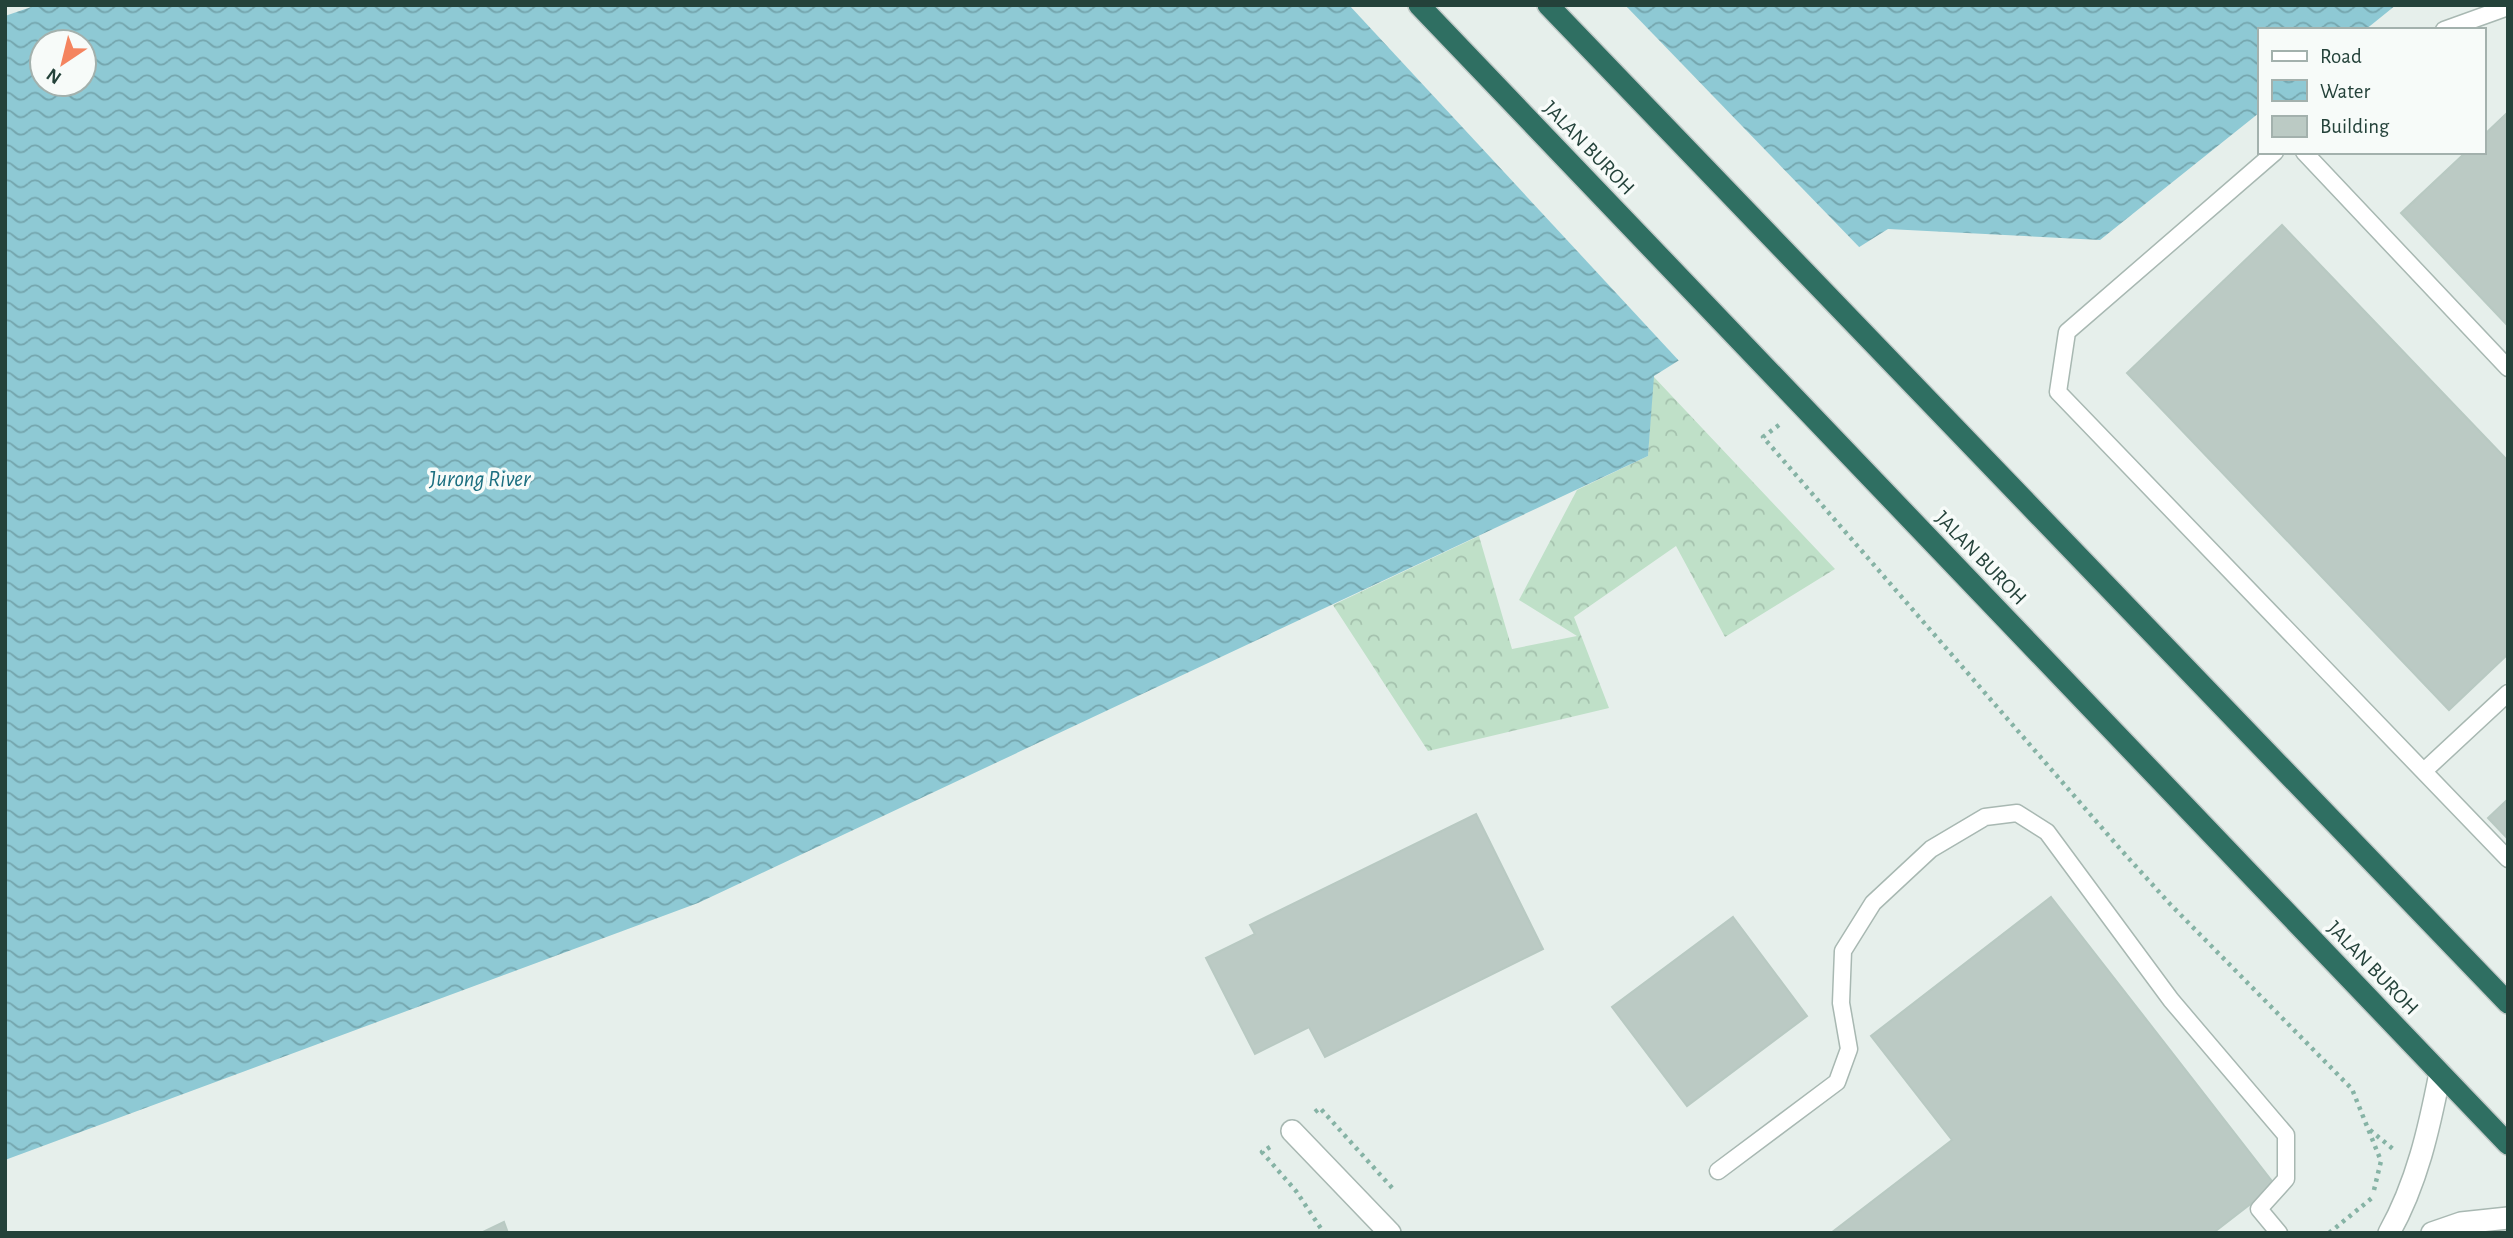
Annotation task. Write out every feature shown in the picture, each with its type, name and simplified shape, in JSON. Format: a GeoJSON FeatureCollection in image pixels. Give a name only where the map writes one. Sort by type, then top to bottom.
{"type":"FeatureCollection","features":[{"type":"Feature","properties":{"kind":"highway","name":"JALAN BUROH"},"geometry":{"type":"LineString","coordinates":[[1419,5],[2508,1144]]}},
{"type":"Feature","properties":{"kind":"highway"},"geometry":{"type":"LineString","coordinates":[[1548,5],[2508,1003]]}},
{"type":"Feature","properties":{"kind":"street"},"geometry":{"type":"LineString","coordinates":[[2389,1233],[2414,1178],[2427,1136],[2440,1073]]}},
{"type":"Feature","properties":{"kind":"street"},"geometry":{"type":"LineString","coordinates":[[1293,1131],[1390,1233]]}},
{"type":"Feature","properties":{"kind":"street"},"geometry":{"type":"LineString","coordinates":[[2432,1233],[2461,1223],[2508,1218]]}},
{"type":"Feature","properties":{"kind":"lane"},"geometry":{"type":"LineString","coordinates":[[2450,28],[2508,7]]}},
{"type":"Feature","properties":{"kind":"lane"},"geometry":{"type":"LineString","coordinates":[[2273,154],[2067,332],[2058,392],[2508,859]]}},
{"type":"Feature","properties":{"kind":"lane"},"geometry":{"type":"LineString","coordinates":[[2306,154],[2508,368]]}},
{"type":"Feature","properties":{"kind":"lane"},"geometry":{"type":"LineString","coordinates":[[2424,771],[2508,693]]}},
{"type":"Feature","properties":{"kind":"lane"},"geometry":{"type":"LineString","coordinates":[[1718,1171],[1837,1082],[1849,1049],[1841,1003],[1843,951],[1873,903],[1931,849],[1985,817],[2017,813],[2047,832],[2171,1000],[2286,1135],[2286,1179],[2259,1209],[2279,1233]]}},
{"type":"Feature","properties":{"kind":"path"},"geometry":{"type":"LineString","coordinates":[[1802,407],[1763,437],[2122,851],[2170,904],[2352,1089],[2381,1161],[2372,1198],[2329,1233]]}},
{"type":"Feature","properties":{"kind":"path"},"geometry":{"type":"LineString","coordinates":[[1293,1131],[1262,1152],[1296,1191],[1324,1233]]}},
{"type":"Feature","properties":{"kind":"green space"},"geometry":{"type":"Polygon","coordinates":[[[1653,376],[1835,569],[1725,637],[1676,546],[1574,617],[1609,708],[1428,751],[1333,605],[1479,536],[1512,649],[1577,636],[1519,600],[1577,490],[1648,456],[1653,376]]]}},
{"type":"Feature","properties":{"kind":"water","name":"Jurong River"},"geometry":{"type":"Polygon","coordinates":[[[37,5],[2396,5],[2367,28],[2258,28],[2258,114],[2100,240],[1888,229],[1654,376],[1648,456],[698,903],[5,1160],[5,16],[37,5]]]}},
{"type":"Feature","properties":{"kind":"pier"},"geometry":{"type":"Polygon","coordinates":[[[1349,5],[1625,5],[1862,250],[1681,363],[1349,5]]]}},
{"type":"Feature","properties":{"kind":"building"},"geometry":{"type":"Polygon","coordinates":[[[2508,112],[2508,326],[2401,213],[2464,154],[2485,154],[2485,134],[2508,112]]]}},
{"type":"Feature","properties":{"kind":"building"},"geometry":{"type":"Polygon","coordinates":[[[2282,225],[2508,461],[2508,654],[2449,710],[2127,373],[2282,225]]]}},
{"type":"Feature","properties":{"kind":"building"},"geometry":{"type":"Polygon","coordinates":[[[2508,799],[2508,839],[2488,818],[2508,799]]]}},
{"type":"Feature","properties":{"kind":"building"},"geometry":{"type":"Polygon","coordinates":[[[1476,814],[1543,949],[1325,1057],[1309,1027],[1255,1054],[1206,958],[1255,934],[1250,925],[1476,814]]]}},
{"type":"Feature","properties":{"kind":"building"},"geometry":{"type":"Polygon","coordinates":[[[2051,897],[2275,1185],[2213,1233],[1831,1233],[1952,1140],[1871,1036],[2051,897]]]}},
{"type":"Feature","properties":{"kind":"building"},"geometry":{"type":"Polygon","coordinates":[[[1733,917],[1807,1016],[1687,1106],[1612,1007],[1733,917]]]}},
{"type":"Feature","properties":{"kind":"building"},"geometry":{"type":"Polygon","coordinates":[[[504,1222],[508,1233],[481,1233],[504,1222]]]}}]}
